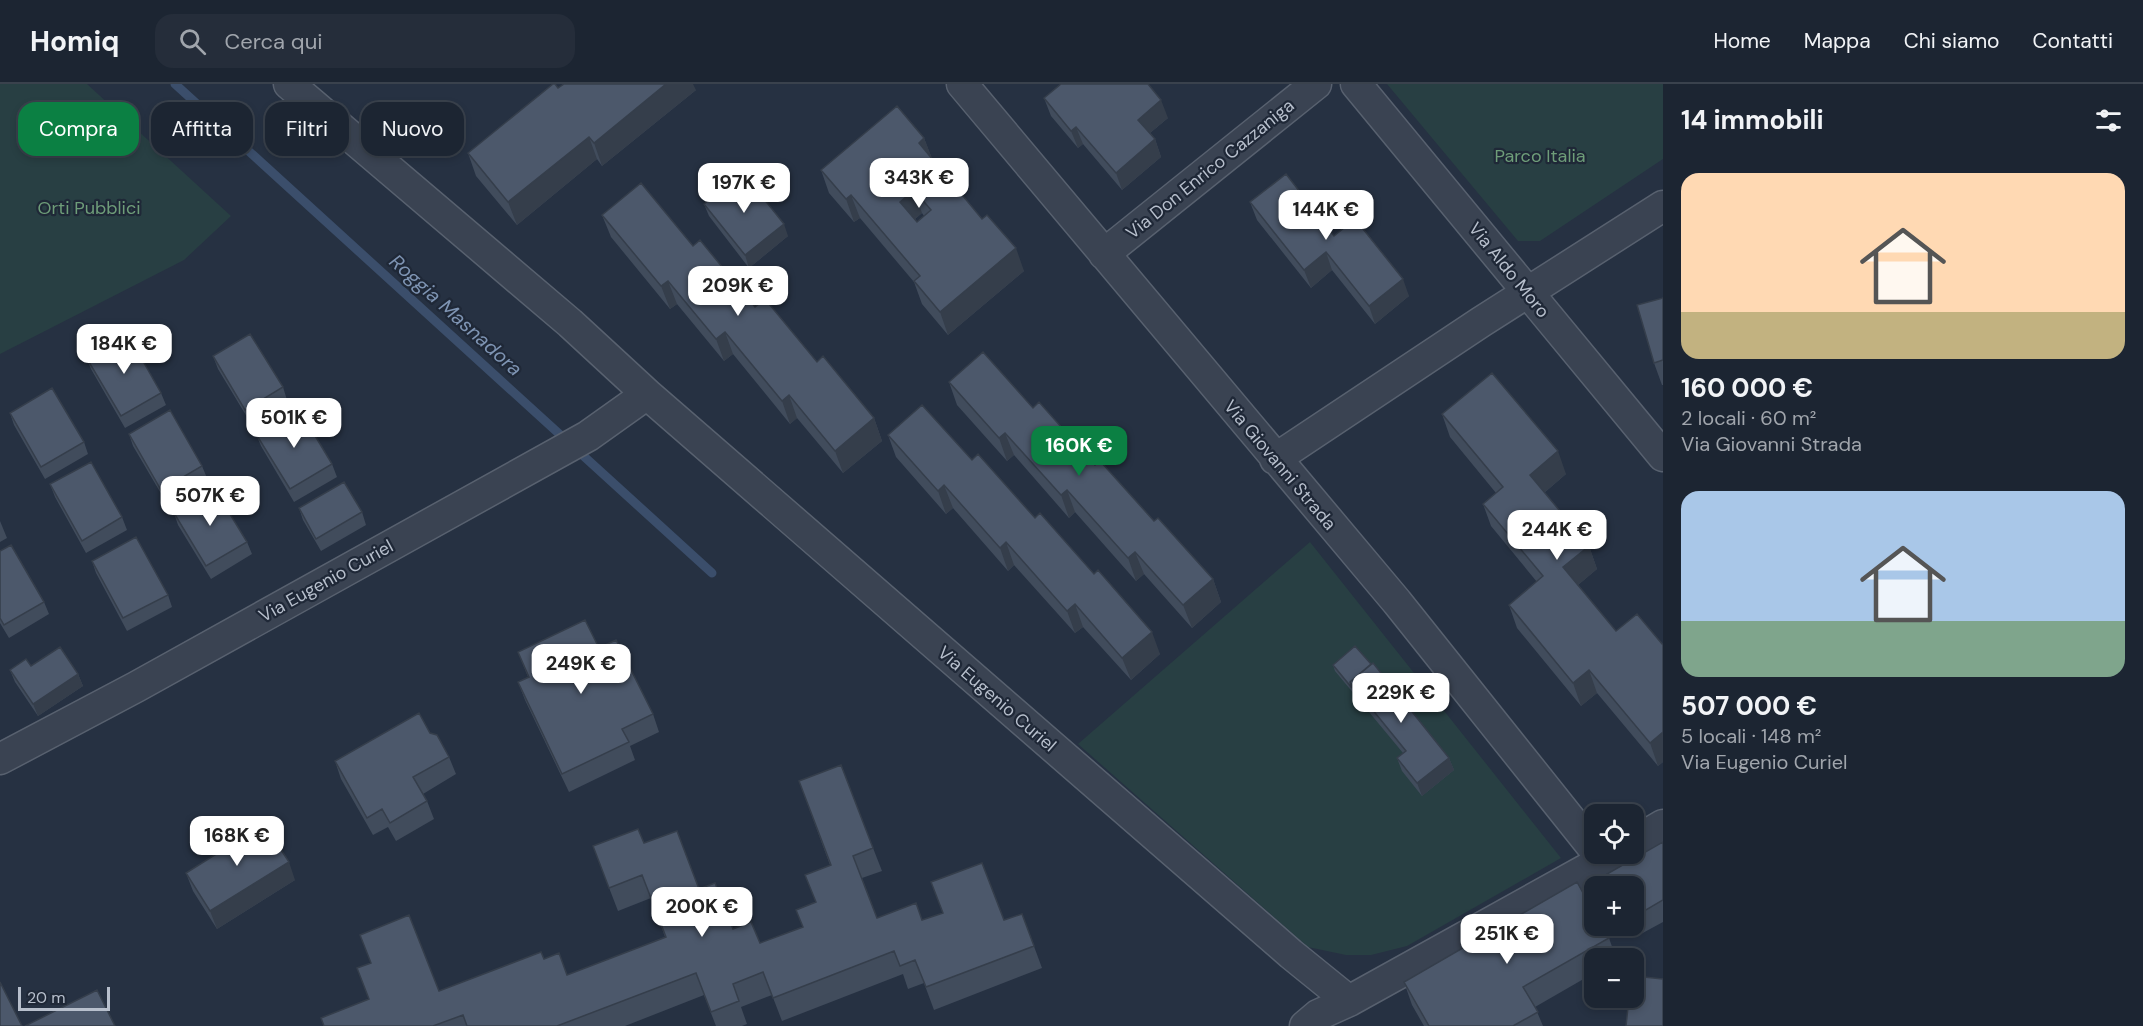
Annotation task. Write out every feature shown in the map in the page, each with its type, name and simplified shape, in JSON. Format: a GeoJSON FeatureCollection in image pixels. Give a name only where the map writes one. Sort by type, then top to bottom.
{"type":"FeatureCollection","features":[{"type":"Feature","properties":{"kind":"street","name":"Via Eugenio Curiel"},"geometry":{"type":"LineString","coordinates":[[289,84],[570,323],[647,394],[1307,968],[1349,1001]]}},
{"type":"Feature","properties":{"kind":"street","name":"Via Giovanni Strada"},"geometry":{"type":"LineString","coordinates":[[963,84],[1397,602],[1584,832]]}},
{"type":"Feature","properties":{"kind":"street","name":"Via Don Enrico Cazzaniga"},"geometry":{"type":"LineString","coordinates":[[1104,254],[1316,84]]}},
{"type":"Feature","properties":{"kind":"street","name":"Via Aldo Moro"},"geometry":{"type":"LineString","coordinates":[[1356,84],[1663,456]]}},
{"type":"Feature","properties":{"kind":"street"},"geometry":{"type":"LineString","coordinates":[[1275,459],[1663,206]]}},
{"type":"Feature","properties":{"kind":"street","name":"Via Eugenio Curiel"},"geometry":{"type":"LineString","coordinates":[[0,759],[110,701],[588,436],[647,394]]}},
{"type":"Feature","properties":{"kind":"street"},"geometry":{"type":"LineString","coordinates":[[1644,836],[1663,825]]}},
{"type":"Feature","properties":{"kind":"street"},"geometry":{"type":"LineString","coordinates":[[1305,1026],[1318,1015],[1349,1001],[1585,864]]}},
{"type":"Feature","properties":{"kind":"street"},"geometry":{"type":"LineString","coordinates":[[1331,1026],[1337,1014],[1349,1001]]}},
{"type":"Feature","properties":{"kind":"green space","name":"Orti Pubblici"},"geometry":{"type":"Polygon","coordinates":[[[0,84],[87,84],[107,102],[18,102],[18,156],[139,156],[139,132],[151,143],[151,156],[166,156],[231,216],[184,260],[0,354],[0,84]]]}},
{"type":"Feature","properties":{"kind":"green space","name":"Parco Italia"},"geometry":{"type":"Polygon","coordinates":[[[1387,84],[1663,84],[1663,159],[1540,241],[1518,241],[1387,84]]]}},
{"type":"Feature","properties":{"kind":"green space"},"geometry":{"type":"Polygon","coordinates":[[[1310,542],[1561,858],[1407,946],[1371,955],[1346,955],[1308,947],[1078,744],[1310,542]]]}},
{"type":"Feature","properties":{"kind":"building"},"geometry":{"type":"Polygon","coordinates":[[[553,84],[558,88],[564,84],[666,84],[594,143],[589,137],[508,202],[468,153],[553,84]]]}},
{"type":"Feature","properties":{"kind":"building"},"geometry":{"type":"Polygon","coordinates":[[[1061,84],[1148,84],[1161,100],[1138,120],[1155,139],[1116,173],[1076,127],[1071,131],[1044,98],[1061,84]]]}},
{"type":"Feature","properties":{"kind":"building"},"geometry":{"type":"Polygon","coordinates":[[[897,106],[924,138],[919,143],[982,219],[987,215],[1016,248],[940,312],[914,281],[920,276],[851,195],[846,199],[821,170],[897,106]],[[914,190],[900,202],[917,222],[931,210],[914,190]]]}},
{"type":"Feature","properties":{"kind":"building"},"geometry":{"type":"Polygon","coordinates":[[[743,173],[784,224],[745,255],[704,204],[743,173]]]}},
{"type":"Feature","properties":{"kind":"building"},"geometry":{"type":"Polygon","coordinates":[[[1286,174],[1334,236],[1355,219],[1403,279],[1369,306],[1326,252],[1304,270],[1250,202],[1286,174]]]}},
{"type":"Feature","properties":{"kind":"building"},"geometry":{"type":"Polygon","coordinates":[[[641,183],[693,246],[700,240],[755,307],[765,299],[817,362],[823,356],[874,418],[835,451],[789,395],[782,401],[725,332],[716,339],[668,281],[661,286],[602,215],[641,183]]]}},
{"type":"Feature","properties":{"kind":"building"},"geometry":{"type":"Polygon","coordinates":[[[1663,298],[1663,360],[1654,363],[1637,305],[1663,298]]]}},
{"type":"Feature","properties":{"kind":"building"},"geometry":{"type":"Polygon","coordinates":[[[127,333],[161,393],[121,416],[86,357],[127,333]]]}},
{"type":"Feature","properties":{"kind":"building"},"geometry":{"type":"Polygon","coordinates":[[[250,334],[283,387],[245,410],[213,356],[250,334]]]}},
{"type":"Feature","properties":{"kind":"building"},"geometry":{"type":"Polygon","coordinates":[[[983,352],[1033,408],[1039,402],[1095,465],[1100,461],[1154,521],[1158,518],[1213,579],[1183,605],[1135,552],[1128,558],[1067,490],[1061,495],[1005,433],[999,438],[949,382],[983,352]]]}},
{"type":"Feature","properties":{"kind":"building"},"geometry":{"type":"Polygon","coordinates":[[[1492,373],[1558,451],[1530,475],[1589,546],[1563,567],[1616,631],[1637,614],[1663,645],[1663,732],[1650,743],[1589,670],[1573,683],[1509,605],[1543,576],[1483,504],[1503,487],[1442,414],[1492,373]]]}},
{"type":"Feature","properties":{"kind":"building"},"geometry":{"type":"Polygon","coordinates":[[[52,388],[84,442],[41,467],[10,413],[52,388]]]}},
{"type":"Feature","properties":{"kind":"building"},"geometry":{"type":"Polygon","coordinates":[[[922,405],[972,460],[978,454],[1035,518],[1040,513],[1094,574],[1098,570],[1152,632],[1122,658],[1075,604],[1067,611],[1006,542],[1000,548],[944,485],[938,491],[888,435],[922,405]]]}},
{"type":"Feature","properties":{"kind":"building"},"geometry":{"type":"Polygon","coordinates":[[[299,409],[332,464],[290,489],[256,434],[299,409]]]}},
{"type":"Feature","properties":{"kind":"building"},"geometry":{"type":"Polygon","coordinates":[[[170,410],[202,466],[161,490],[129,434],[170,410]]]}},
{"type":"Feature","properties":{"kind":"building"},"geometry":{"type":"Polygon","coordinates":[[[91,462],[122,517],[82,541],[50,484],[91,462]]]}},
{"type":"Feature","properties":{"kind":"building"},"geometry":{"type":"Polygon","coordinates":[[[344,482],[362,512],[316,539],[299,508],[344,482]]]}},
{"type":"Feature","properties":{"kind":"building"},"geometry":{"type":"Polygon","coordinates":[[[214,488],[247,542],[206,566],[174,513],[214,488]]]}},
{"type":"Feature","properties":{"kind":"building"},"geometry":{"type":"Polygon","coordinates":[[[136,537],[168,595],[123,618],[92,561],[136,537]]]}},
{"type":"Feature","properties":{"kind":"building"},"geometry":{"type":"Polygon","coordinates":[[[11,545],[44,602],[4,625],[0,618],[0,551],[11,545]]]}},
{"type":"Feature","properties":{"kind":"building"},"geometry":{"type":"Polygon","coordinates":[[[585,620],[599,648],[616,640],[653,714],[622,729],[629,742],[562,774],[518,682],[529,677],[518,652],[585,620]]]}},
{"type":"Feature","properties":{"kind":"building"},"geometry":{"type":"Polygon","coordinates":[[[1355,646],[1371,664],[1350,682],[1352,688],[1333,665],[1355,646]]]}},
{"type":"Feature","properties":{"kind":"building"},"geometry":{"type":"Polygon","coordinates":[[[60,647],[78,674],[33,704],[10,670],[26,659],[31,666],[60,647]]]}},
{"type":"Feature","properties":{"kind":"building"},"geometry":{"type":"Polygon","coordinates":[[[1373,663],[1449,758],[1417,783],[1397,758],[1406,751],[1350,682],[1373,663]]]}},
{"type":"Feature","properties":{"kind":"building"},"geometry":{"type":"Polygon","coordinates":[[[419,713],[430,733],[437,735],[449,757],[413,777],[427,801],[390,823],[382,809],[367,818],[335,761],[419,713]]]}},
{"type":"Feature","properties":{"kind":"building"},"geometry":{"type":"Polygon","coordinates":[[[841,765],[873,848],[853,856],[877,918],[916,903],[922,920],[943,913],[931,882],[982,863],[1004,920],[1022,914],[1034,946],[926,987],[915,960],[900,966],[894,951],[773,998],[763,972],[733,984],[739,1001],[711,1012],[696,973],[557,1026],[467,1026],[463,1015],[433,1026],[324,1026],[321,1018],[369,999],[357,968],[371,963],[360,935],[409,915],[439,991],[541,952],[544,959],[559,953],[567,975],[666,937],[642,875],[609,888],[593,846],[638,829],[644,843],[677,831],[699,889],[715,883],[733,929],[751,922],[760,943],[803,927],[796,910],[816,902],[805,875],[831,865],[799,781],[841,765]]]}},
{"type":"Feature","properties":{"kind":"building"},"geometry":{"type":"Polygon","coordinates":[[[264,824],[289,862],[210,911],[186,873],[264,824]]]}},
{"type":"Feature","properties":{"kind":"building"},"geometry":{"type":"Polygon","coordinates":[[[1663,842],[1663,900],[1644,911],[1644,876],[1608,876],[1607,874],[1624,864],[1644,864],[1644,853],[1663,842]]]}},
{"type":"Feature","properties":{"kind":"building"},"geometry":{"type":"Polygon","coordinates":[[[1577,882],[1584,895],[1584,936],[1608,936],[1609,938],[1591,948],[1584,948],[1584,952],[1523,987],[1538,1012],[1513,1026],[1429,1026],[1404,982],[1577,882]]]}},
{"type":"Feature","properties":{"kind":"building"},"geometry":{"type":"Polygon","coordinates":[[[1644,977],[1663,979],[1663,1026],[1626,1026],[1628,1008],[1644,1008],[1644,977]]]}},
{"type":"Feature","properties":{"kind":"building"},"geometry":{"type":"Polygon","coordinates":[[[0,982],[22,1026],[0,1026],[0,982]]]}},
{"type":"Feature","properties":{"kind":"building"},"geometry":{"type":"Polygon","coordinates":[[[97,990],[115,1026],[25,1026],[97,990]]]}},
{"type":"Feature","properties":{"kind":"waterway","name":"Roggia Masnadora"},"geometry":{"type":"LineString","coordinates":[[175,84],[712,573]]}}]}
